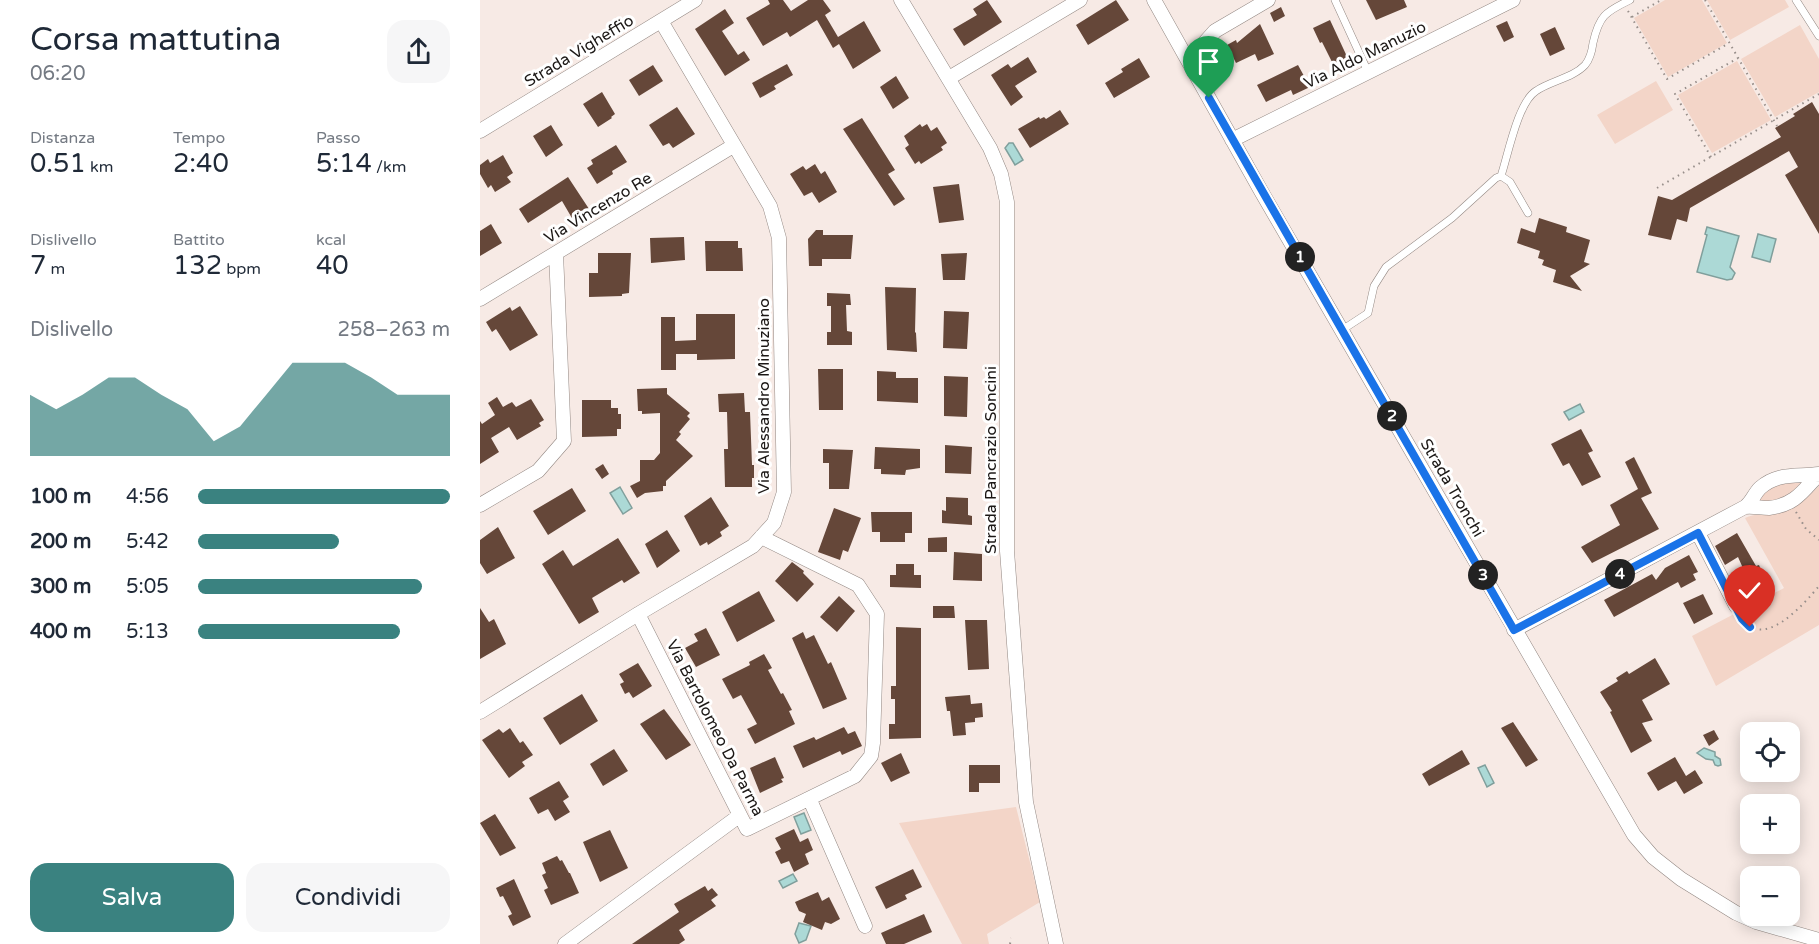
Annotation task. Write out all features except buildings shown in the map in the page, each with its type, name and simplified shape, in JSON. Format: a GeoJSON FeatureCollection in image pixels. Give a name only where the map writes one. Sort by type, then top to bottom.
{"type":"FeatureCollection","features":[{"type":"Feature","properties":{"kind":"street","name":"Strada Pancrazio Soncini"},"geometry":{"type":"LineString","coordinates":[[901,0],[976,123],[996,161],[1007,202],[1007,551],[1026,802],[1056,944]]}},
{"type":"Feature","properties":{"kind":"street"},"geometry":{"type":"LineString","coordinates":[[949,78],[1080,0]]}},
{"type":"Feature","properties":{"kind":"street","name":"Strada Tronchi"},"geometry":{"type":"LineString","coordinates":[[1154,0],[1232,140],[1634,835],[1653,857],[1681,879],[1736,913],[1756,922],[1819,940]]}},
{"type":"Feature","properties":{"kind":"street"},"geometry":{"type":"LineString","coordinates":[[1185,57],[1201,46],[1215,31],[1268,0]]}},
{"type":"Feature","properties":{"kind":"street","name":"Via Aldo Manuzio"},"geometry":{"type":"LineString","coordinates":[[1232,140],[1513,0]]}},
{"type":"Feature","properties":{"kind":"street","name":"Strada Vigheffio"},"geometry":{"type":"LineString","coordinates":[[480,131],[661,21],[689,1]]}},
{"type":"Feature","properties":{"kind":"street","name":"Via Alessandro Minuziano"},"geometry":{"type":"LineString","coordinates":[[480,712],[753,546],[774,523],[784,492],[779,238],[770,206],[661,21]]}},
{"type":"Feature","properties":{"kind":"street","name":"Via Vincenzo Re"},"geometry":{"type":"LineString","coordinates":[[480,299],[734,146]]}},
{"type":"Feature","properties":{"kind":"street"},"geometry":{"type":"LineString","coordinates":[[480,505],[538,471],[564,441],[556,253]]}},
{"type":"Feature","properties":{"kind":"street"},"geometry":{"type":"LineString","coordinates":[[1514,630],[1745,507],[1760,489],[1777,478],[1787,475],[1819,474]]}},
{"type":"Feature","properties":{"kind":"street"},"geometry":{"type":"LineString","coordinates":[[1745,507],[1768,508],[1791,501],[1808,489],[1819,474]]}},
{"type":"Feature","properties":{"kind":"street"},"geometry":{"type":"LineString","coordinates":[[1698,533],[1736,606]]}},
{"type":"Feature","properties":{"kind":"street","name":"Via Bartolomeo Da Parma"},"geometry":{"type":"LineString","coordinates":[[638,614],[747,829],[855,776],[871,756],[877,614],[858,585],[761,537]]}},
{"type":"Feature","properties":{"kind":"street"},"geometry":{"type":"LineString","coordinates":[[810,800],[865,927]]}},
{"type":"Feature","properties":{"kind":"street"},"geometry":{"type":"LineString","coordinates":[[565,944],[740,816]]}},
{"type":"Feature","properties":{"kind":"lane"},"geometry":{"type":"LineString","coordinates":[[1335,0],[1368,72]]}},
{"type":"Feature","properties":{"kind":"lane"},"geometry":{"type":"LineString","coordinates":[[1796,0],[1819,36]]}},
{"type":"Feature","properties":{"kind":"lane"},"geometry":{"type":"LineString","coordinates":[[1342,330],[1368,313],[1374,286],[1386,267],[1452,218],[1494,179],[1501,176],[1519,119],[1529,97],[1536,90],[1584,65],[1591,55],[1600,20],[1609,11],[1627,2]]}},
{"type":"Feature","properties":{"kind":"lane"},"geometry":{"type":"LineString","coordinates":[[1501,176],[1510,182],[1528,213]]}},
{"type":"Feature","properties":{"kind":"path"},"geometry":{"type":"LineString","coordinates":[[1631,17],[1661,0]]}},
{"type":"Feature","properties":{"kind":"path"},"geometry":{"type":"LineString","coordinates":[[1705,0],[1777,126]]}},
{"type":"Feature","properties":{"kind":"path"},"geometry":{"type":"LineString","coordinates":[[1627,2],[1631,17],[1667,79],[1729,43]]}},
{"type":"Feature","properties":{"kind":"path"},"geometry":{"type":"LineString","coordinates":[[1711,157],[1676,94],[1738,58]]}},
{"type":"Feature","properties":{"kind":"path"},"geometry":{"type":"LineString","coordinates":[[1657,188],[1819,94]]}},
{"type":"Feature","properties":{"kind":"path"},"geometry":{"type":"LineString","coordinates":[[1791,501],[1803,525],[1819,540]]}},
{"type":"Feature","properties":{"kind":"path"},"geometry":{"type":"LineString","coordinates":[[1736,606],[1747,625],[1757,629],[1767,629],[1793,614],[1819,586]]}},
{"type":"Feature","properties":{"kind":"path"},"geometry":{"type":"LineString","coordinates":[[1010,944],[1011,938]]}},
{"type":"Feature","properties":{"kind":"shaded area"},"geometry":{"type":"Polygon","coordinates":[[[1665,0],[1702,0],[1727,43],[1668,77],[1634,18],[1665,0]]]}},
{"type":"Feature","properties":{"kind":"shaded area"},"geometry":{"type":"Polygon","coordinates":[[[1707,0],[1785,0],[1789,7],[1730,40],[1707,0]]]}},
{"type":"Feature","properties":{"kind":"shaded area"},"geometry":{"type":"Polygon","coordinates":[[[1800,25],[1819,59],[1819,92],[1775,117],[1741,59],[1800,25]]]}},
{"type":"Feature","properties":{"kind":"shaded area"},"geometry":{"type":"Polygon","coordinates":[[[1737,61],[1771,120],[1712,153],[1678,95],[1737,61]]]}},
{"type":"Feature","properties":{"kind":"shaded area"},"geometry":{"type":"Polygon","coordinates":[[[1656,81],[1673,110],[1615,144],[1597,115],[1656,81]]]}},
{"type":"Feature","properties":{"kind":"shaded area"},"geometry":{"type":"Polygon","coordinates":[[[1805,481],[1787,499],[1760,503],[1758,496],[1773,484],[1805,481]]]}},
{"type":"Feature","properties":{"kind":"shaded area"},"geometry":{"type":"Polygon","coordinates":[[[1819,486],[1819,625],[1716,686],[1692,636],[1784,588],[1745,518],[1787,510],[1804,500],[1819,486]]]}},
{"type":"Feature","properties":{"kind":"shaded area"},"geometry":{"type":"Polygon","coordinates":[[[1016,807],[1040,902],[987,934],[989,944],[962,944],[899,823],[1016,807]]]}},
{"type":"Feature","properties":{"kind":"water"},"geometry":{"type":"Polygon","coordinates":[[[1009,143],[1013,143],[1023,160],[1015,165],[1005,148],[1009,143]]]}},
{"type":"Feature","properties":{"kind":"water"},"geometry":{"type":"Polygon","coordinates":[[[1707,227],[1739,236],[1730,267],[1735,273],[1732,279],[1727,280],[1697,272],[1707,227]]]}},
{"type":"Feature","properties":{"kind":"water"},"geometry":{"type":"Polygon","coordinates":[[[1758,234],[1776,239],[1770,262],[1752,257],[1758,234]]]}},
{"type":"Feature","properties":{"kind":"water"},"geometry":{"type":"Polygon","coordinates":[[[1580,404],[1584,412],[1569,420],[1564,412],[1580,404]]]}},
{"type":"Feature","properties":{"kind":"water"},"geometry":{"type":"Polygon","coordinates":[[[620,487],[632,508],[623,514],[610,493],[620,487]]]}},
{"type":"Feature","properties":{"kind":"water"},"geometry":{"type":"Polygon","coordinates":[[[1704,748],[1715,752],[1721,765],[1715,765],[1713,760],[1706,759],[1697,753],[1704,748]]]}},
{"type":"Feature","properties":{"kind":"water"},"geometry":{"type":"Polygon","coordinates":[[[1485,765],[1494,783],[1487,787],[1478,768],[1485,765]]]}},
{"type":"Feature","properties":{"kind":"water"},"geometry":{"type":"Polygon","coordinates":[[[804,813],[811,830],[801,834],[794,817],[804,813]]]}},
{"type":"Feature","properties":{"kind":"water"},"geometry":{"type":"Polygon","coordinates":[[[793,874],[797,881],[783,888],[779,881],[793,874]]]}},
{"type":"Feature","properties":{"kind":"water"},"geometry":{"type":"Polygon","coordinates":[[[799,923],[811,926],[806,940],[799,943],[795,934],[799,923]]]}},
{"type":"Feature","properties":{"kind":"route"},"geometry":{"type":"LineString","coordinates":[[1209,98],[1514,630],[1698,533],[1742,619],[1750,627]]}}]}
